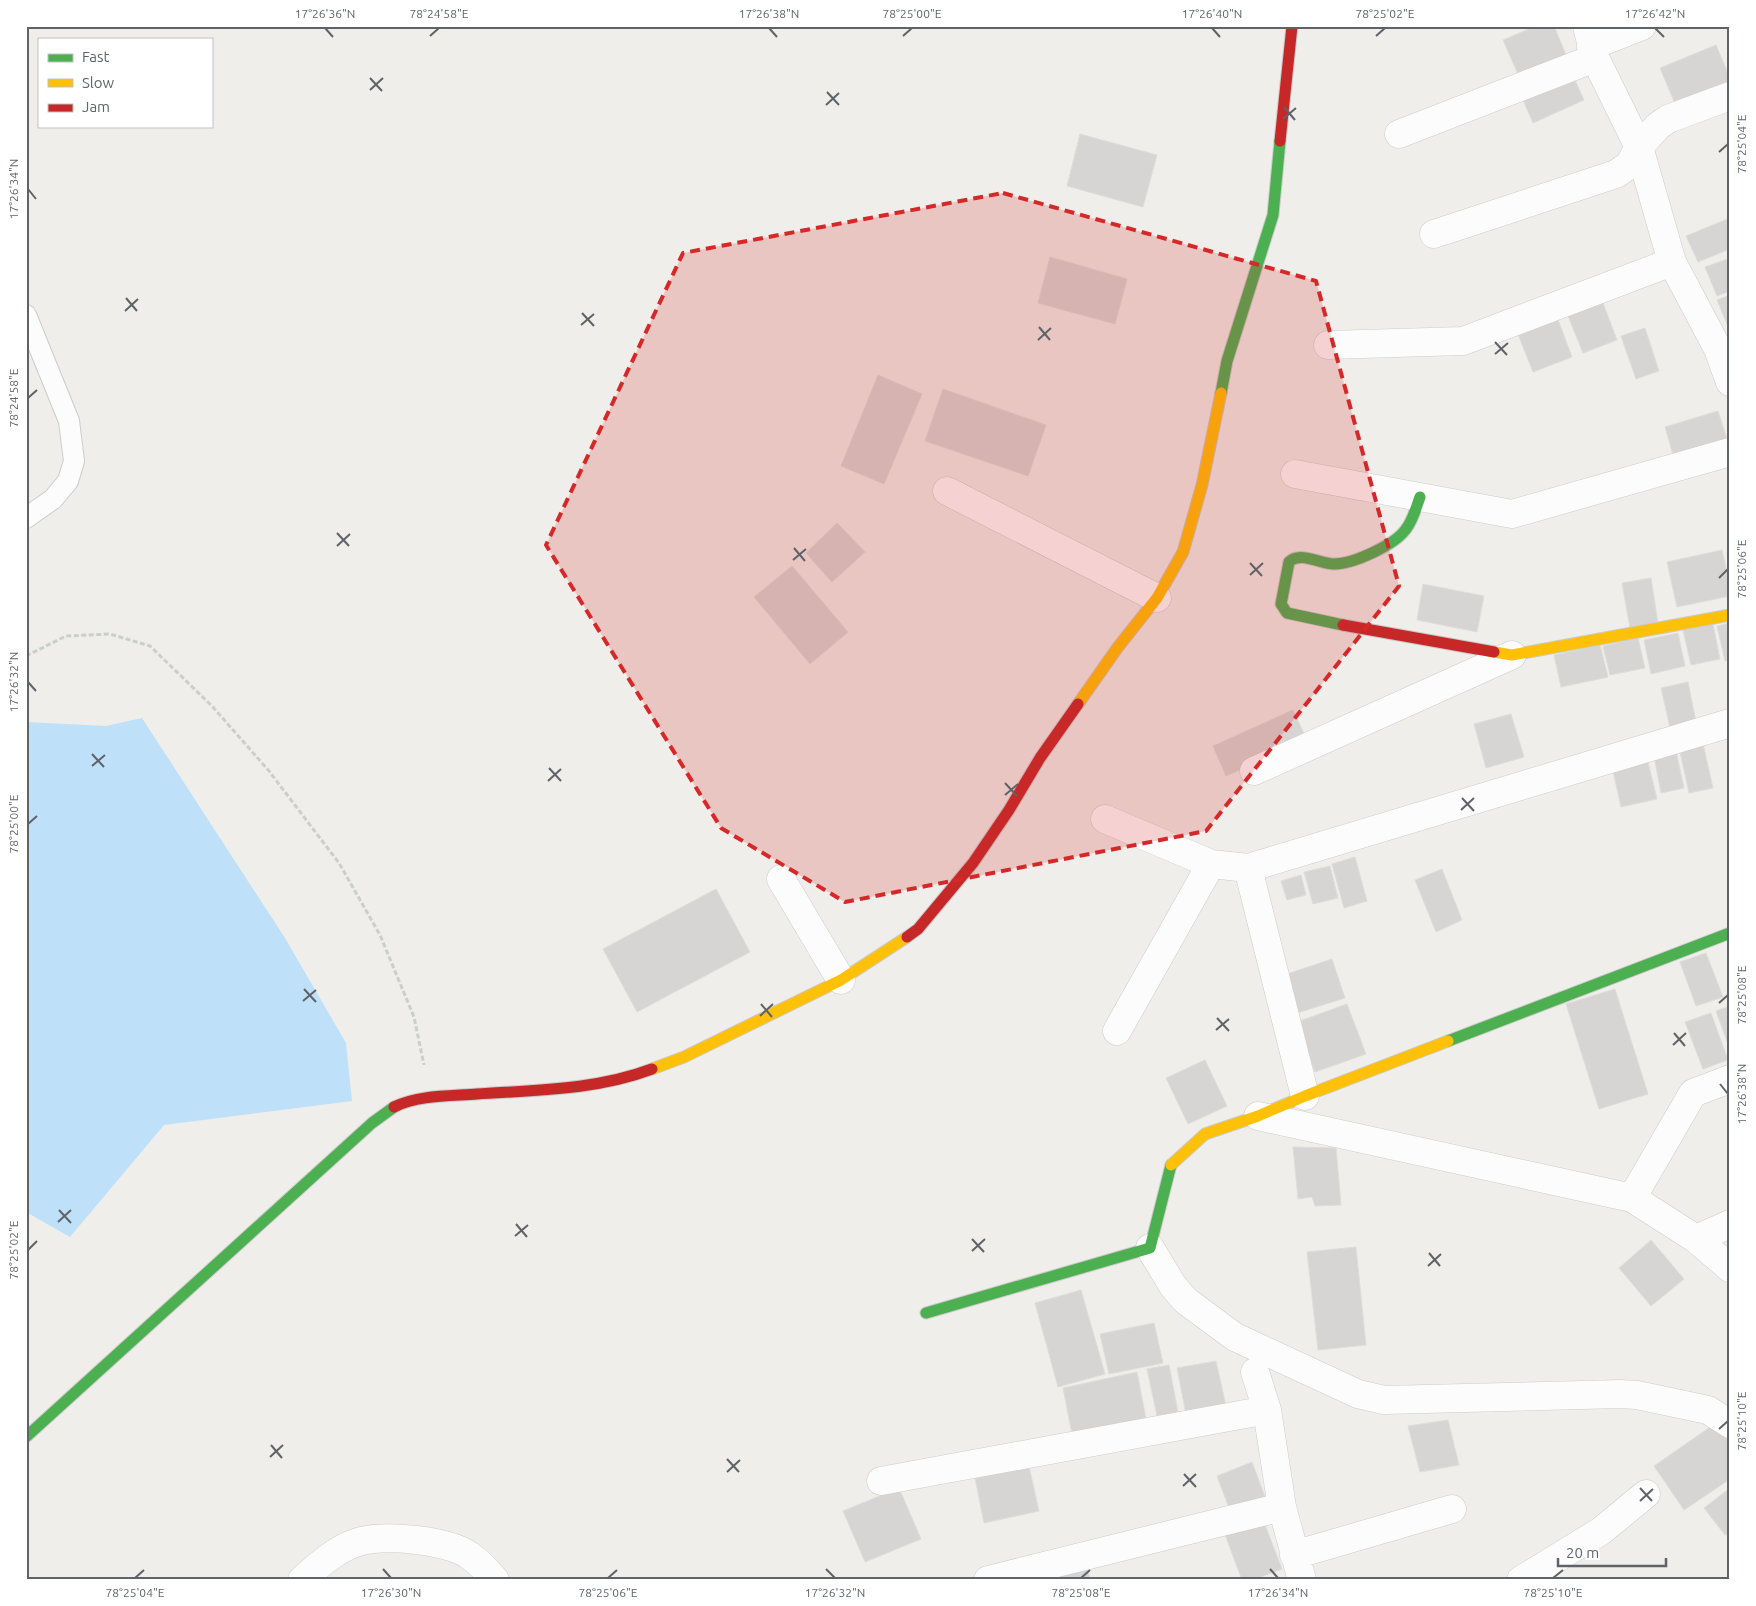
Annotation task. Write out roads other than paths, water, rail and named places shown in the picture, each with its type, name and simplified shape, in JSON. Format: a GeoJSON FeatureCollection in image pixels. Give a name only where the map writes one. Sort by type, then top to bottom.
{"type":"FeatureCollection","features":[{"type":"Feature","properties":{"kind":"street"},"geometry":{"type":"LineString","coordinates":[[26,1437],[372,1123],[396,1106],[430,1097],[584,1087],[634,1076],[684,1057],[841,980],[918,929],[972,863],[1009,810],[1040,758],[1118,647],[1157,598],[1183,552],[1202,485],[1228,361],[1273,215],[1292,26]]}},
{"type":"Feature","properties":{"kind":"street"},"geometry":{"type":"LineString","coordinates":[[1399,134],[1591,43],[1642,26]]}},
{"type":"Feature","properties":{"kind":"street"},"geometry":{"type":"LineString","coordinates":[[1591,43],[1639,147],[1672,262],[1724,347],[1730,382]]}},
{"type":"Feature","properties":{"kind":"street"},"geometry":{"type":"LineString","coordinates":[[1434,234],[1616,174],[1629,165],[1639,147],[1658,126],[1668,120],[1730,96]]}},
{"type":"Feature","properties":{"kind":"street"},"geometry":{"type":"LineString","coordinates":[[1328,344],[1463,341],[1672,262]]}},
{"type":"Feature","properties":{"kind":"street"},"geometry":{"type":"LineString","coordinates":[[1295,474],[1512,514],[1730,452]]}},
{"type":"Feature","properties":{"kind":"street"},"geometry":{"type":"LineString","coordinates":[[946,491],[1157,598]]}},
{"type":"Feature","properties":{"kind":"street"},"geometry":{"type":"LineString","coordinates":[[1420,497],[1405,532],[1397,539],[1360,557],[1335,564],[1300,558],[1292,559],[1289,562],[1282,607],[1287,613],[1324,622],[1512,655]]}},
{"type":"Feature","properties":{"kind":"street"},"geometry":{"type":"LineString","coordinates":[[1254,771],[1512,655],[1730,615]]}},
{"type":"Feature","properties":{"kind":"street"},"geometry":{"type":"LineString","coordinates":[[1105,819],[1211,864],[1248,868],[1730,723]]}},
{"type":"Feature","properties":{"kind":"street"},"geometry":{"type":"LineString","coordinates":[[1117,1031],[1211,864]]}},
{"type":"Feature","properties":{"kind":"street"},"geometry":{"type":"LineString","coordinates":[[1248,868],[1305,1096]]}},
{"type":"Feature","properties":{"kind":"street"},"geometry":{"type":"LineString","coordinates":[[781,879],[841,980]]}},
{"type":"Feature","properties":{"kind":"street"},"geometry":{"type":"LineString","coordinates":[[1730,933],[1305,1096],[1258,1116],[1205,1134],[1170,1166],[1150,1248],[1173,1286],[1186,1301],[1234,1336],[1368,1398],[1384,1400],[1637,1395],[1708,1410],[1730,1424]]}},
{"type":"Feature","properties":{"kind":"street"},"geometry":{"type":"LineString","coordinates":[[1632,1198],[1693,1093],[1730,1079]]}},
{"type":"Feature","properties":{"kind":"street"},"geometry":{"type":"LineString","coordinates":[[1258,1116],[1632,1198],[1696,1239],[1730,1268]]}},
{"type":"Feature","properties":{"kind":"street"},"geometry":{"type":"LineString","coordinates":[[1696,1239],[1730,1224]]}},
{"type":"Feature","properties":{"kind":"street"},"geometry":{"type":"LineString","coordinates":[[926,1313],[1150,1248]]}},
{"type":"Feature","properties":{"kind":"street"},"geometry":{"type":"LineString","coordinates":[[1254,1372],[1267,1410],[1282,1506],[1298,1567],[1452,1509]]}},
{"type":"Feature","properties":{"kind":"street"},"geometry":{"type":"LineString","coordinates":[[881,1481],[1267,1410]]}},
{"type":"Feature","properties":{"kind":"street"},"geometry":{"type":"LineString","coordinates":[[1521,1580],[1601,1531],[1646,1494]]}},
{"type":"Feature","properties":{"kind":"street"},"geometry":{"type":"LineString","coordinates":[[988,1580],[1282,1506]]}},
{"type":"Feature","properties":{"kind":"street"},"geometry":{"type":"LineString","coordinates":[[302,1580],[323,1561],[356,1542],[389,1538],[439,1543],[469,1555],[495,1580]]}},
{"type":"Feature","properties":{"kind":"lane"},"geometry":{"type":"LineString","coordinates":[[26,315],[69,421],[74,461],[68,481],[53,500],[26,518]]}},
{"type":"Feature","properties":{"kind":"water"},"geometry":{"type":"Polygon","coordinates":[[[142,718],[285,938],[346,1043],[352,1101],[164,1125],[70,1237],[26,1212],[26,722],[106,726],[142,718]]]}}]}
